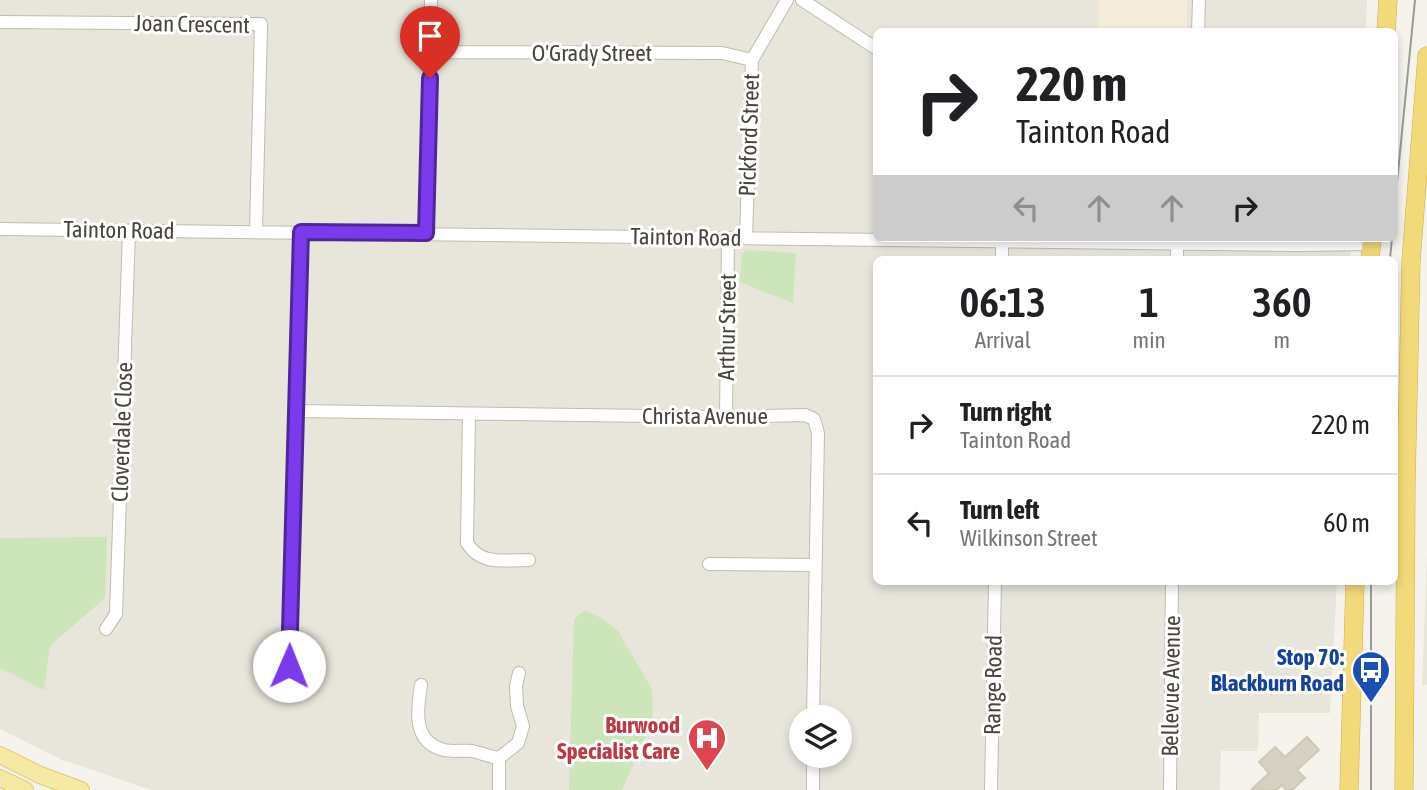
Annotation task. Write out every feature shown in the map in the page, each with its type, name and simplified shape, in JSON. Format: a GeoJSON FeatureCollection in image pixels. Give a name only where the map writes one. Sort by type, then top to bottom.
{"type":"FeatureCollection","features":[{"type":"Feature","properties":{"kind":"highway"},"geometry":{"type":"LineString","coordinates":[[1386,28],[1388,0]]}},
{"type":"Feature","properties":{"kind":"highway"},"geometry":{"type":"LineString","coordinates":[[1404,790],[1406,485],[1413,229],[1427,56]]}},
{"type":"Feature","properties":{"kind":"highway"},"geometry":{"type":"LineString","coordinates":[[1398,390],[1409,363]]}},
{"type":"Feature","properties":{"kind":"highway"},"geometry":{"type":"LineString","coordinates":[[1349,790],[1354,585]]}},
{"type":"Feature","properties":{"kind":"main road"},"geometry":{"type":"LineString","coordinates":[[0,755],[40,775],[81,790]]}},
{"type":"Feature","properties":{"kind":"main road"},"geometry":{"type":"LineString","coordinates":[[0,778],[25,790]]}},
{"type":"Feature","properties":{"kind":"street"},"geometry":{"type":"LineString","coordinates":[[426,233],[431,0]]}},
{"type":"Feature","properties":{"kind":"street","name":"Pickford Street"},"geometry":{"type":"LineString","coordinates":[[746,237],[752,60],[787,0]]}},
{"type":"Feature","properties":{"kind":"street"},"geometry":{"type":"LineString","coordinates":[[802,0],[873,46]]}},
{"type":"Feature","properties":{"kind":"street"},"geometry":{"type":"LineString","coordinates":[[1198,28],[1199,0]]}},
{"type":"Feature","properties":{"kind":"street","name":"Joan Crescent"},"geometry":{"type":"LineString","coordinates":[[0,22],[261,24],[256,231]]}},
{"type":"Feature","properties":{"kind":"street","name":"O'Grady Street"},"geometry":{"type":"LineString","coordinates":[[431,52],[722,53],[752,60]]}},
{"type":"Feature","properties":{"kind":"street","name":"Tainton Road"},"geometry":{"type":"LineString","coordinates":[[0,229],[873,239]]}},
{"type":"Feature","properties":{"kind":"street","name":"Cloverdale Close"},"geometry":{"type":"LineString","coordinates":[[106,629],[116,614],[129,231]]}},
{"type":"Feature","properties":{"kind":"street"},"geometry":{"type":"LineString","coordinates":[[273,682],[289,666],[301,232]]}},
{"type":"Feature","properties":{"kind":"street","name":"Arthur Street"},"geometry":{"type":"LineString","coordinates":[[726,417],[728,238]]}},
{"type":"Feature","properties":{"kind":"street"},"geometry":{"type":"LineString","coordinates":[[1002,242],[1002,256]]}},
{"type":"Feature","properties":{"kind":"street","name":"Tainton Road"},"geometry":{"type":"LineString","coordinates":[[1216,242],[1371,247]]}},
{"type":"Feature","properties":{"kind":"street","name":"Christa Avenue"},"geometry":{"type":"LineString","coordinates":[[296,411],[726,417],[805,415],[814,419],[818,433],[813,705]]}},
{"type":"Feature","properties":{"kind":"street"},"geometry":{"type":"LineString","coordinates":[[469,414],[467,542],[473,552],[490,560],[529,560]]}},
{"type":"Feature","properties":{"kind":"street"},"geometry":{"type":"LineString","coordinates":[[709,564],[815,565]]}},
{"type":"Feature","properties":{"kind":"street","name":"Range Road"},"geometry":{"type":"LineString","coordinates":[[991,790],[995,585]]}},
{"type":"Feature","properties":{"kind":"street","name":"Bellevue Avenue"},"geometry":{"type":"LineString","coordinates":[[1170,790],[1172,585]]}},
{"type":"Feature","properties":{"kind":"street"},"geometry":{"type":"LineString","coordinates":[[499,758],[518,743],[523,726],[517,706],[516,686],[519,673]]}},
{"type":"Feature","properties":{"kind":"street"},"geometry":{"type":"LineString","coordinates":[[421,685],[418,704],[419,730],[429,744],[444,750],[472,751],[499,758]]}},
{"type":"Feature","properties":{"kind":"street"},"geometry":{"type":"LineString","coordinates":[[499,758],[499,790]]}},
{"type":"Feature","properties":{"kind":"street"},"geometry":{"type":"LineString","coordinates":[[813,768],[813,790]]}},
{"type":"Feature","properties":{"kind":"shaded area"},"geometry":{"type":"Polygon","coordinates":[[[0,0],[1367,0],[1366,28],[873,28],[873,242],[1352,242],[1350,256],[873,256],[873,585],[1337,585],[1330,713],[1259,713],[1258,751],[1221,751],[1220,790],[151,790],[63,760],[0,729],[0,0]]]}},
{"type":"Feature","properties":{"kind":"shaded area"},"geometry":{"type":"Polygon","coordinates":[[[1098,0],[1187,0],[1187,28],[1098,28],[1098,0]]]}},
{"type":"Feature","properties":{"kind":"shaded area"},"geometry":{"type":"Polygon","coordinates":[[[1427,554],[1427,685],[1422,685],[1427,554]]]}},
{"type":"Feature","properties":{"kind":"green space"},"geometry":{"type":"Polygon","coordinates":[[[746,250],[796,253],[793,303],[740,282],[742,254],[746,250]]]}},
{"type":"Feature","properties":{"kind":"green space"},"geometry":{"type":"Polygon","coordinates":[[[107,537],[105,598],[50,646],[44,690],[0,668],[0,538],[107,537]]]}},
{"type":"Feature","properties":{"kind":"green space"},"geometry":{"type":"Polygon","coordinates":[[[585,610],[618,631],[652,689],[653,720],[622,790],[569,790],[574,619],[585,610]]]}},
{"type":"Feature","properties":{"kind":"building"},"geometry":{"type":"Polygon","coordinates":[[[1307,737],[1319,750],[1297,770],[1305,778],[1292,790],[1286,790],[1282,785],[1276,790],[1251,790],[1269,773],[1259,762],[1275,747],[1285,757],[1307,737]]]}},
{"type":"Feature","properties":{"kind":"tram line"},"geometry":{"type":"LineString","coordinates":[[1398,173],[1415,0]]}},
{"type":"Feature","properties":{"kind":"tram line"},"geometry":{"type":"LineString","coordinates":[[1390,256],[1392,242]]}},
{"type":"Feature","properties":{"kind":"tram line"},"geometry":{"type":"LineString","coordinates":[[1371,585],[1371,790]]}},
{"type":"Feature","properties":{"kind":"place","name":"Stop 70: Blackburn Road"},"geometry":{"type":"Point","coordinates":[1371,704]}},
{"type":"Feature","properties":{"kind":"place","name":"Burwood Specialist Care"},"geometry":{"type":"Point","coordinates":[707,772]}},
{"type":"Feature","properties":{"kind":"route"},"geometry":{"type":"LineString","coordinates":[[289,666],[301,232],[426,233],[430,78]]}}]}
